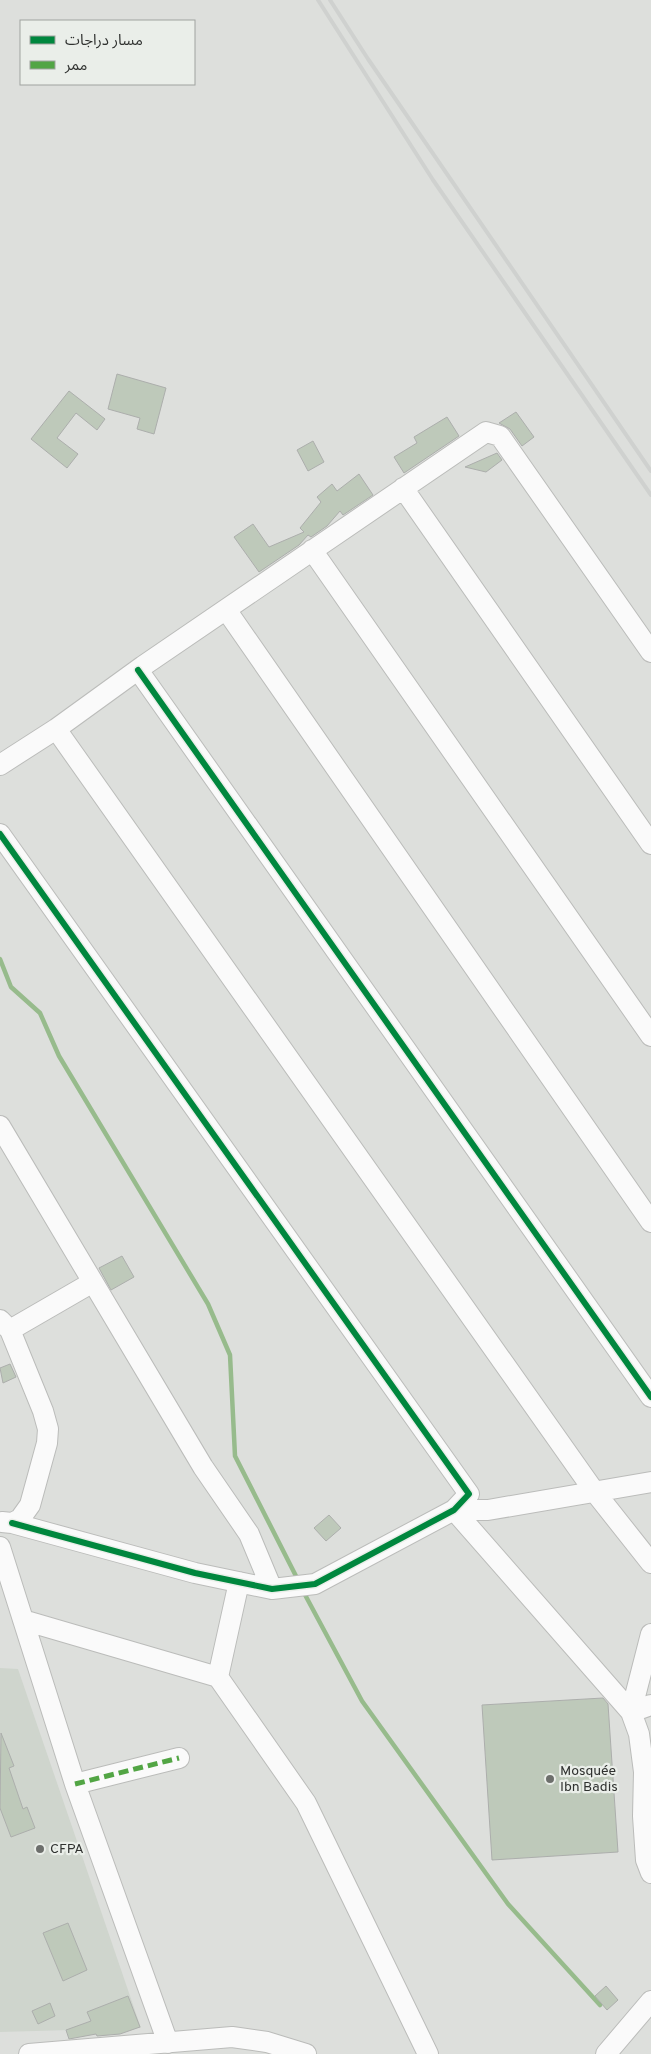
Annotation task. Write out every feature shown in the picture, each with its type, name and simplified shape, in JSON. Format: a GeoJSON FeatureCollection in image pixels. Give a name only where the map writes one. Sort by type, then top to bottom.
{"type":"FeatureCollection","features":[{"type":"Feature","properties":{"kind":"street"},"geometry":{"type":"LineString","coordinates":[[0,765],[56,729],[138,670],[486,432],[500,436],[651,652]]}},
{"type":"Feature","properties":{"kind":"street"},"geometry":{"type":"LineString","coordinates":[[403,488],[651,844]]}},
{"type":"Feature","properties":{"kind":"street"},"geometry":{"type":"LineString","coordinates":[[312,550],[651,1036]]}},
{"type":"Feature","properties":{"kind":"street"},"geometry":{"type":"LineString","coordinates":[[227,610],[651,1222]]}},
{"type":"Feature","properties":{"kind":"street"},"geometry":{"type":"LineString","coordinates":[[138,670],[647,1384]]}},
{"type":"Feature","properties":{"kind":"street"},"geometry":{"type":"LineString","coordinates":[[56,729],[594,1491],[651,1563]]}},
{"type":"Feature","properties":{"kind":"street"},"geometry":{"type":"LineString","coordinates":[[0,834],[468,1494],[454,1510],[315,1584],[272,1590],[6,1523]]}},
{"type":"Feature","properties":{"kind":"street"},"geometry":{"type":"LineString","coordinates":[[0,1126],[203,1467],[249,1534],[272,1590]]}},
{"type":"Feature","properties":{"kind":"street"},"geometry":{"type":"LineString","coordinates":[[6,1523],[20,1519],[30,1505],[47,1443],[48,1429],[44,1411],[5,1325],[93,1282]]}},
{"type":"Feature","properties":{"kind":"street"},"geometry":{"type":"LineString","coordinates":[[454,1510],[488,1510],[651,1482]]}},
{"type":"Feature","properties":{"kind":"street"},"geometry":{"type":"LineString","coordinates":[[454,1510],[631,1712],[639,1734],[644,1772],[643,1816],[646,1860],[651,1873]]}},
{"type":"Feature","properties":{"kind":"street"},"geometry":{"type":"LineString","coordinates":[[0,1547],[75,1784],[168,2043]]}},
{"type":"Feature","properties":{"kind":"street"},"geometry":{"type":"LineString","coordinates":[[218,1678],[239,1582]]}},
{"type":"Feature","properties":{"kind":"street"},"geometry":{"type":"LineString","coordinates":[[23,1620],[218,1678],[306,1803],[428,2054]]}},
{"type":"Feature","properties":{"kind":"street"},"geometry":{"type":"LineString","coordinates":[[631,1712],[651,1634]]}},
{"type":"Feature","properties":{"kind":"street"},"geometry":{"type":"LineString","coordinates":[[631,1712],[651,1705]]}},
{"type":"Feature","properties":{"kind":"street"},"geometry":{"type":"LineString","coordinates":[[75,1784],[179,1758]]}},
{"type":"Feature","properties":{"kind":"street"},"geometry":{"type":"LineString","coordinates":[[611,2049],[648,2004]]}},
{"type":"Feature","properties":{"kind":"street"},"geometry":{"type":"LineString","coordinates":[[29,2054],[103,2051],[232,2037],[267,2042],[306,2054]]}},
{"type":"Feature","properties":{"kind":"shaded area","name":"CFPA"},"geometry":{"type":"Polygon","coordinates":[[[0,1668],[18,1669],[141,2028],[0,2032],[0,1668]]]}},
{"type":"Feature","properties":{"kind":"building"},"geometry":{"type":"Polygon","coordinates":[[[117,374],[166,388],[154,434],[137,429],[140,418],[108,409],[117,374]]]}},
{"type":"Feature","properties":{"kind":"building"},"geometry":{"type":"Polygon","coordinates":[[[69,391],[105,419],[97,430],[76,413],[57,438],[78,454],[67,468],[31,439],[69,391]]]}},
{"type":"Feature","properties":{"kind":"building"},"geometry":{"type":"Polygon","coordinates":[[[516,412],[534,437],[522,446],[510,429],[499,423],[516,412]]]}},
{"type":"Feature","properties":{"kind":"building"},"geometry":{"type":"Polygon","coordinates":[[[447,417],[459,436],[404,473],[394,457],[417,443],[414,437],[447,417]]]}},
{"type":"Feature","properties":{"kind":"building"},"geometry":{"type":"Polygon","coordinates":[[[313,441],[324,462],[308,471],[297,450],[313,441]]]}},
{"type":"Feature","properties":{"kind":"building"},"geometry":{"type":"Polygon","coordinates":[[[497,453],[502,460],[486,472],[465,467],[497,453]]]}},
{"type":"Feature","properties":{"kind":"building"},"geometry":{"type":"Polygon","coordinates":[[[359,474],[373,495],[343,515],[340,511],[327,526],[311,537],[308,535],[299,545],[259,572],[234,537],[253,524],[269,547],[304,532],[300,528],[321,502],[317,497],[332,484],[337,491],[359,474]]]}},
{"type":"Feature","properties":{"kind":"building"},"geometry":{"type":"Polygon","coordinates":[[[122,1256],[134,1277],[111,1290],[99,1268],[122,1256]]]}},
{"type":"Feature","properties":{"kind":"building"},"geometry":{"type":"Polygon","coordinates":[[[10,1364],[16,1377],[3,1383],[0,1368],[10,1364]]]}},
{"type":"Feature","properties":{"kind":"building"},"geometry":{"type":"Polygon","coordinates":[[[329,1515],[341,1528],[326,1541],[314,1528],[329,1515]]]}},
{"type":"Feature","properties":{"kind":"building","name":"Mosquée Ibn Badis"},"geometry":{"type":"Polygon","coordinates":[[[603,1698],[608,1704],[618,1852],[492,1860],[482,1705],[603,1698]]]}},
{"type":"Feature","properties":{"kind":"building"},"geometry":{"type":"Polygon","coordinates":[[[1,1733],[14,1766],[9,1768],[23,1809],[27,1807],[35,1828],[11,1837],[0,1808],[1,1733]]]}},
{"type":"Feature","properties":{"kind":"building"},"geometry":{"type":"Polygon","coordinates":[[[68,1923],[87,1970],[63,1981],[43,1933],[68,1923]]]}},
{"type":"Feature","properties":{"kind":"building"},"geometry":{"type":"Polygon","coordinates":[[[606,1986],[618,2000],[607,2010],[595,1996],[606,1986]]]}},
{"type":"Feature","properties":{"kind":"building"},"geometry":{"type":"Polygon","coordinates":[[[128,1996],[140,2027],[120,2034],[97,2036],[96,2034],[69,2039],[66,2030],[91,2021],[87,2012],[128,1996]]]}},
{"type":"Feature","properties":{"kind":"building"},"geometry":{"type":"Polygon","coordinates":[[[50,2003],[55,2016],[38,2024],[32,2011],[50,2003]]]}},
{"type":"Feature","properties":{"kind":"waterway"},"geometry":{"type":"LineString","coordinates":[[0,959],[11,987],[40,1013],[59,1056],[208,1304],[230,1355],[235,1456],[298,1580]]}},
{"type":"Feature","properties":{"kind":"waterway"},"geometry":{"type":"LineString","coordinates":[[303,1591],[362,1701],[508,1904],[600,2005]]}},
{"type":"Feature","properties":{"kind":"railway"},"geometry":{"type":"LineString","coordinates":[[318,0],[433,180],[651,495]]}},
{"type":"Feature","properties":{"kind":"railway"},"geometry":{"type":"LineString","coordinates":[[330,0],[368,59],[651,471]]}},
{"type":"Feature","properties":{"kind":"marked path"},"geometry":{"type":"LineString","coordinates":[[75,1784],[179,1758]]}},
{"type":"Feature","properties":{"kind":"cycle path"},"geometry":{"type":"LineString","coordinates":[[138,670],[651,1397]]}},
{"type":"Feature","properties":{"kind":"cycle path"},"geometry":{"type":"LineString","coordinates":[[0,834],[469,1494],[454,1510],[315,1584],[272,1589],[195,1573],[12,1523]]}},
{"type":"Feature","properties":{"kind":"place","name":"Mosquée Ibn Badis"},"geometry":{"type":"Point","coordinates":[550,1779]}},
{"type":"Feature","properties":{"kind":"place","name":"CFPA"},"geometry":{"type":"Point","coordinates":[40,1849]}}]}
